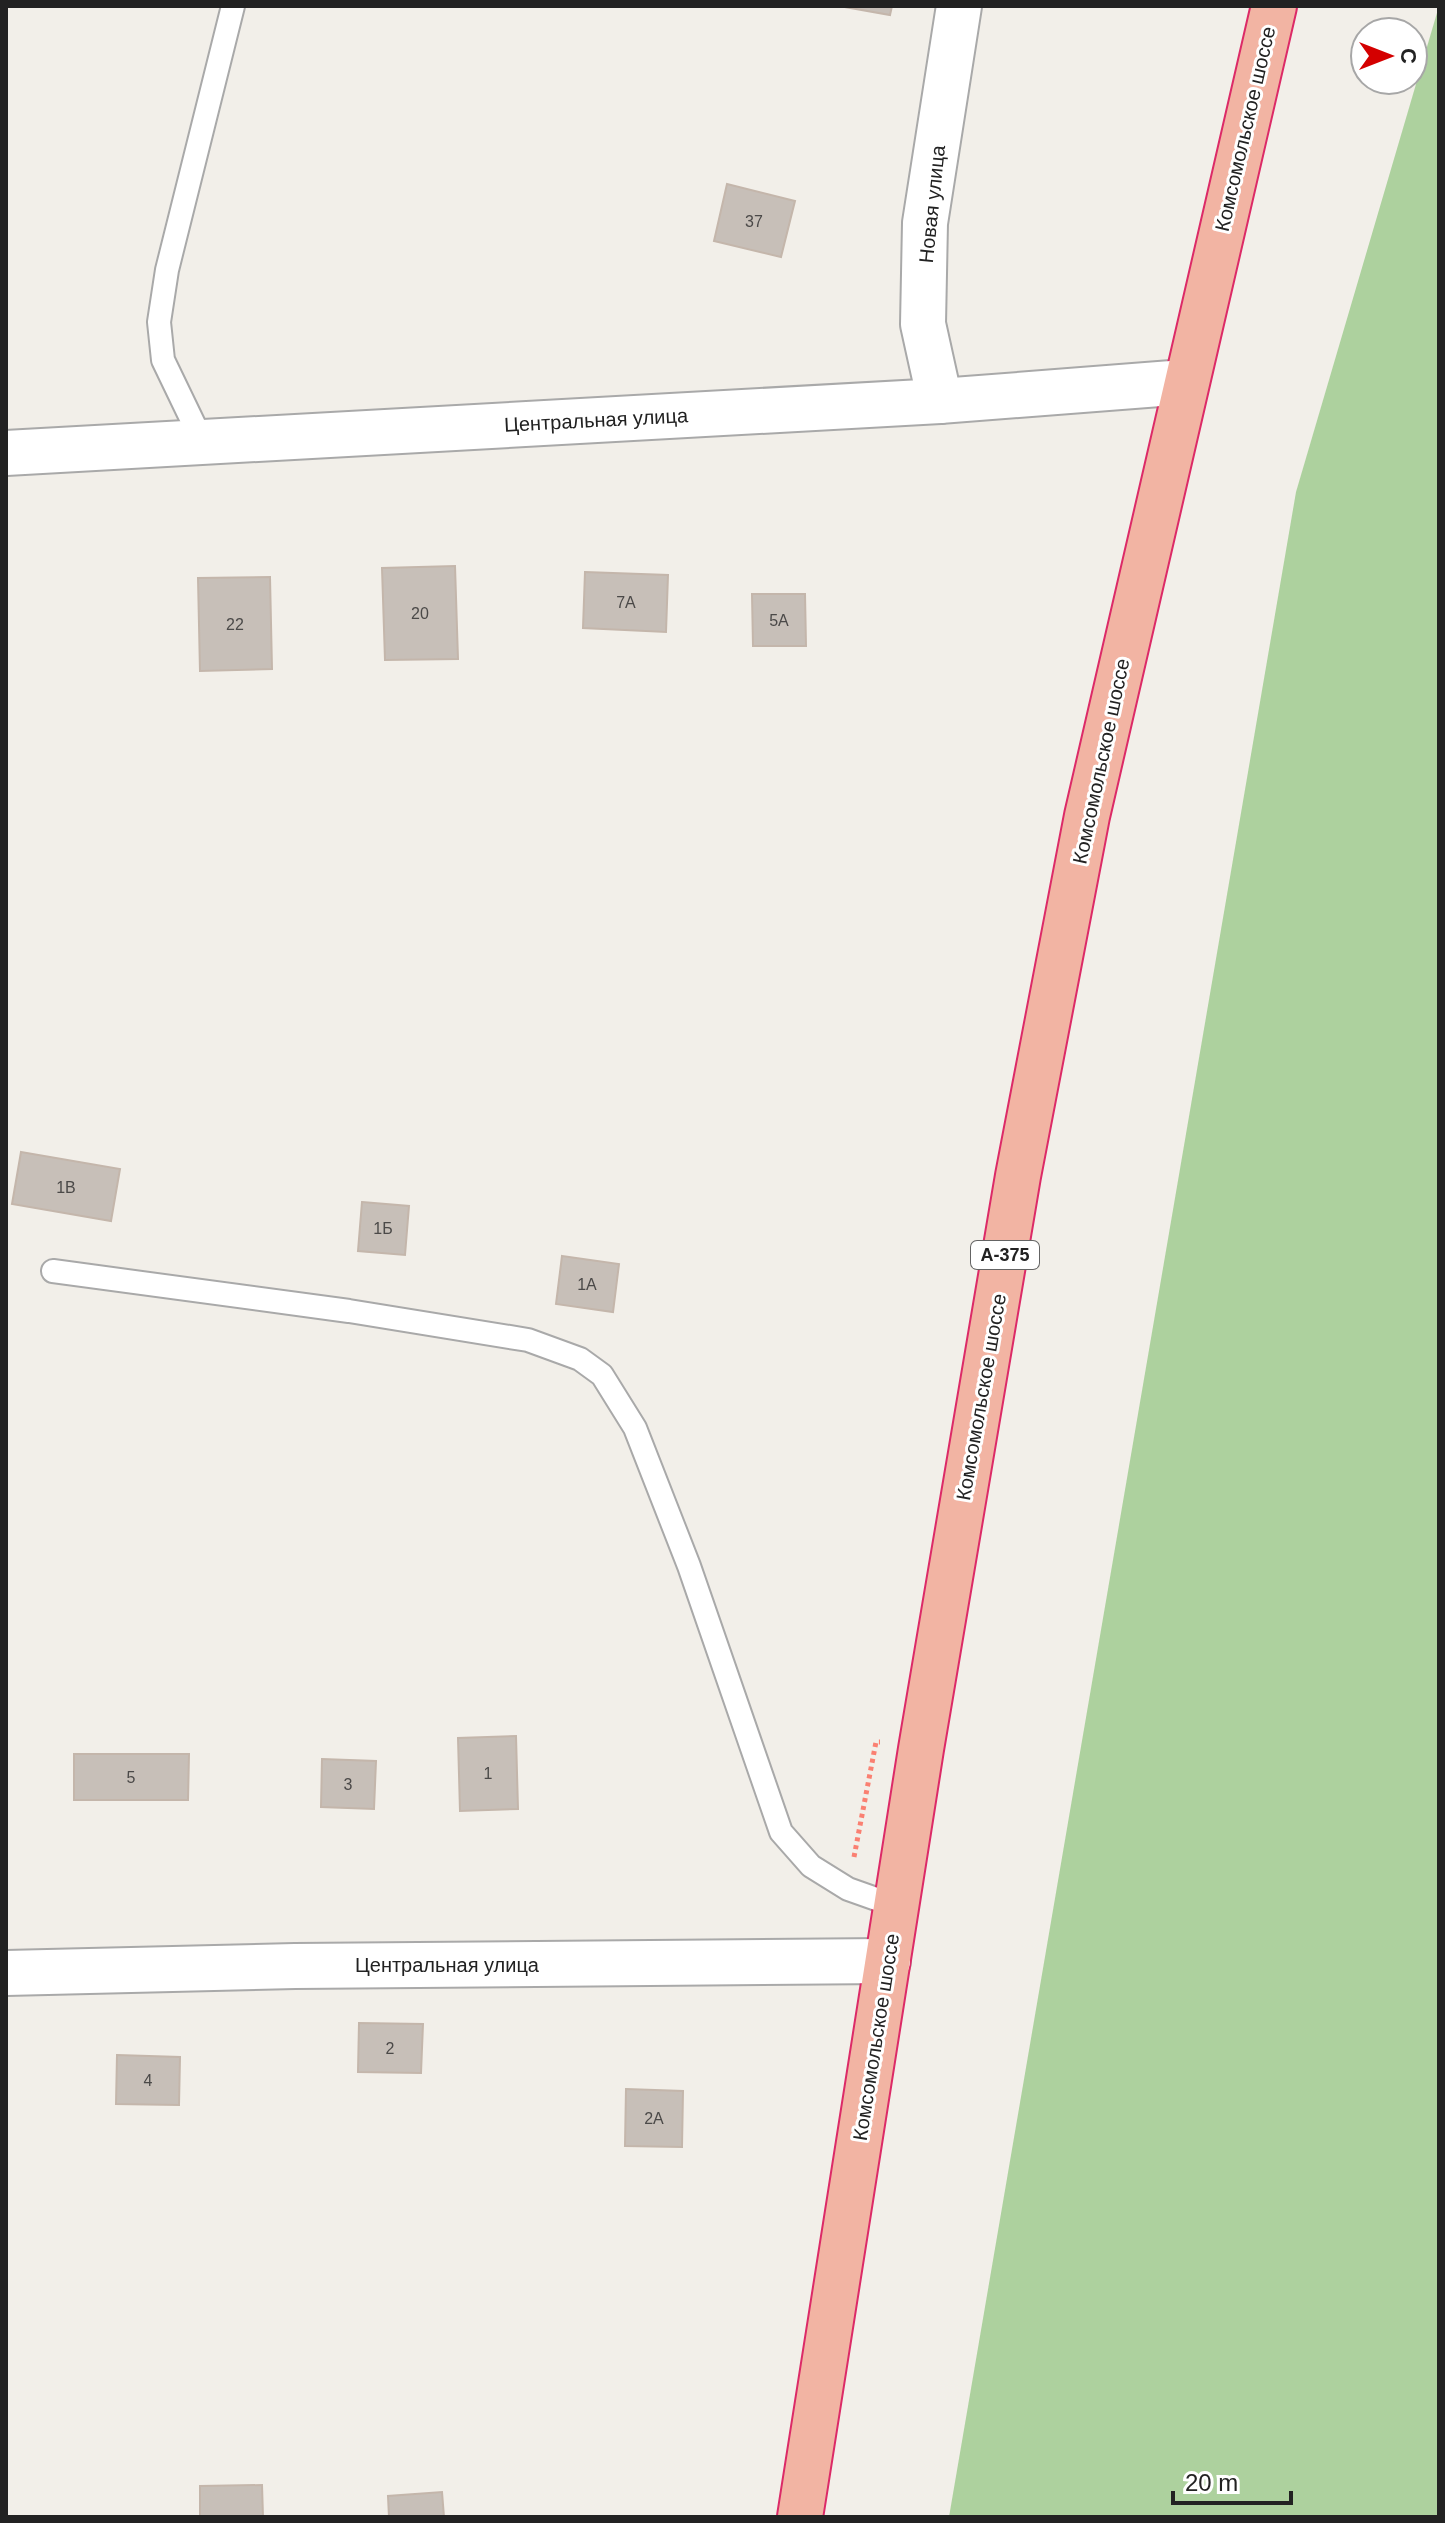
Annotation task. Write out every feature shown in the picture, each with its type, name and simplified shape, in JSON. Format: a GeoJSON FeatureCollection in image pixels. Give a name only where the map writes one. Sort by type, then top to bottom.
{"type":"FeatureCollection","features":[{"type":"Feature","properties":{"kind":"highway","name":"Комсомольское шоссе"},"geometry":{"type":"LineString","coordinates":[[800,2517],[896,1906],[1018,1176],[1087,816],[1274,6]]}},
{"type":"Feature","properties":{"kind":"street","name":"Новая улица"},"geometry":{"type":"LineString","coordinates":[[940,401],[923,324],[925,223],[959,6]]}},
{"type":"Feature","properties":{"kind":"street","name":"Центральная улица"},"geometry":{"type":"LineString","coordinates":[[6,453],[940,401],[1185,382]]}},
{"type":"Feature","properties":{"kind":"street","name":"Центральная улица"},"geometry":{"type":"LineString","coordinates":[[6,1973],[295,1966],[888,1961]]}},
{"type":"Feature","properties":{"kind":"lane"},"geometry":{"type":"LineString","coordinates":[[202,441],[163,360],[159,322],[167,270],[233,6]]}},
{"type":"Feature","properties":{"kind":"lane"},"geometry":{"type":"LineString","coordinates":[[53,1271],[349,1311],[528,1340],[580,1359],[602,1375],[635,1428],[689,1566],[781,1832],[811,1866],[848,1889],[896,1906]]}},
{"type":"Feature","properties":{"kind":"green space"},"geometry":{"type":"Polygon","coordinates":[[[1439,6],[1439,2517],[949,2517],[1296,492],[1413,96],[1429,96],[1429,40],[1439,6]]]}},
{"type":"Feature","properties":{"kind":"building"},"geometry":{"type":"Polygon","coordinates":[[[839,6],[892,6],[890,15],[839,6]]]}},
{"type":"Feature","properties":{"kind":"building"},"geometry":{"type":"Polygon","coordinates":[[[727,184],[795,201],[781,257],[714,241],[727,184]]]}},
{"type":"Feature","properties":{"kind":"building"},"geometry":{"type":"Polygon","coordinates":[[[455,566],[458,659],[385,660],[382,568],[455,566]]]}},
{"type":"Feature","properties":{"kind":"building"},"geometry":{"type":"Polygon","coordinates":[[[585,572],[668,575],[666,632],[583,628],[585,572]]]}},
{"type":"Feature","properties":{"kind":"building"},"geometry":{"type":"Polygon","coordinates":[[[270,577],[272,669],[200,671],[198,578],[270,577]]]}},
{"type":"Feature","properties":{"kind":"building"},"geometry":{"type":"Polygon","coordinates":[[[752,594],[805,594],[806,646],[753,646],[752,594]]]}},
{"type":"Feature","properties":{"kind":"building"},"geometry":{"type":"Polygon","coordinates":[[[21,1152],[120,1169],[111,1221],[12,1204],[21,1152]]]}},
{"type":"Feature","properties":{"kind":"building"},"geometry":{"type":"Polygon","coordinates":[[[362,1202],[409,1206],[405,1255],[358,1251],[362,1202]]]}},
{"type":"Feature","properties":{"kind":"building"},"geometry":{"type":"Polygon","coordinates":[[[562,1256],[619,1264],[613,1312],[556,1304],[562,1256]]]}},
{"type":"Feature","properties":{"kind":"building"},"geometry":{"type":"Polygon","coordinates":[[[516,1736],[518,1809],[460,1811],[458,1738],[516,1736]]]}},
{"type":"Feature","properties":{"kind":"building"},"geometry":{"type":"Polygon","coordinates":[[[74,1754],[189,1754],[188,1800],[74,1800],[74,1754]]]}},
{"type":"Feature","properties":{"kind":"building"},"geometry":{"type":"Polygon","coordinates":[[[322,1759],[376,1761],[374,1809],[321,1807],[322,1759]]]}},
{"type":"Feature","properties":{"kind":"building"},"geometry":{"type":"Polygon","coordinates":[[[359,2023],[423,2024],[421,2073],[358,2072],[359,2023]]]}},
{"type":"Feature","properties":{"kind":"building"},"geometry":{"type":"Polygon","coordinates":[[[117,2055],[180,2057],[179,2105],[116,2104],[117,2055]]]}},
{"type":"Feature","properties":{"kind":"building"},"geometry":{"type":"Polygon","coordinates":[[[626,2089],[683,2091],[682,2147],[625,2146],[626,2089]]]}},
{"type":"Feature","properties":{"kind":"building"},"geometry":{"type":"Polygon","coordinates":[[[262,2485],[263,2517],[200,2517],[200,2486],[262,2485]]]}},
{"type":"Feature","properties":{"kind":"building"},"geometry":{"type":"Polygon","coordinates":[[[442,2492],[444,2517],[389,2517],[388,2496],[442,2492]]]}}]}
